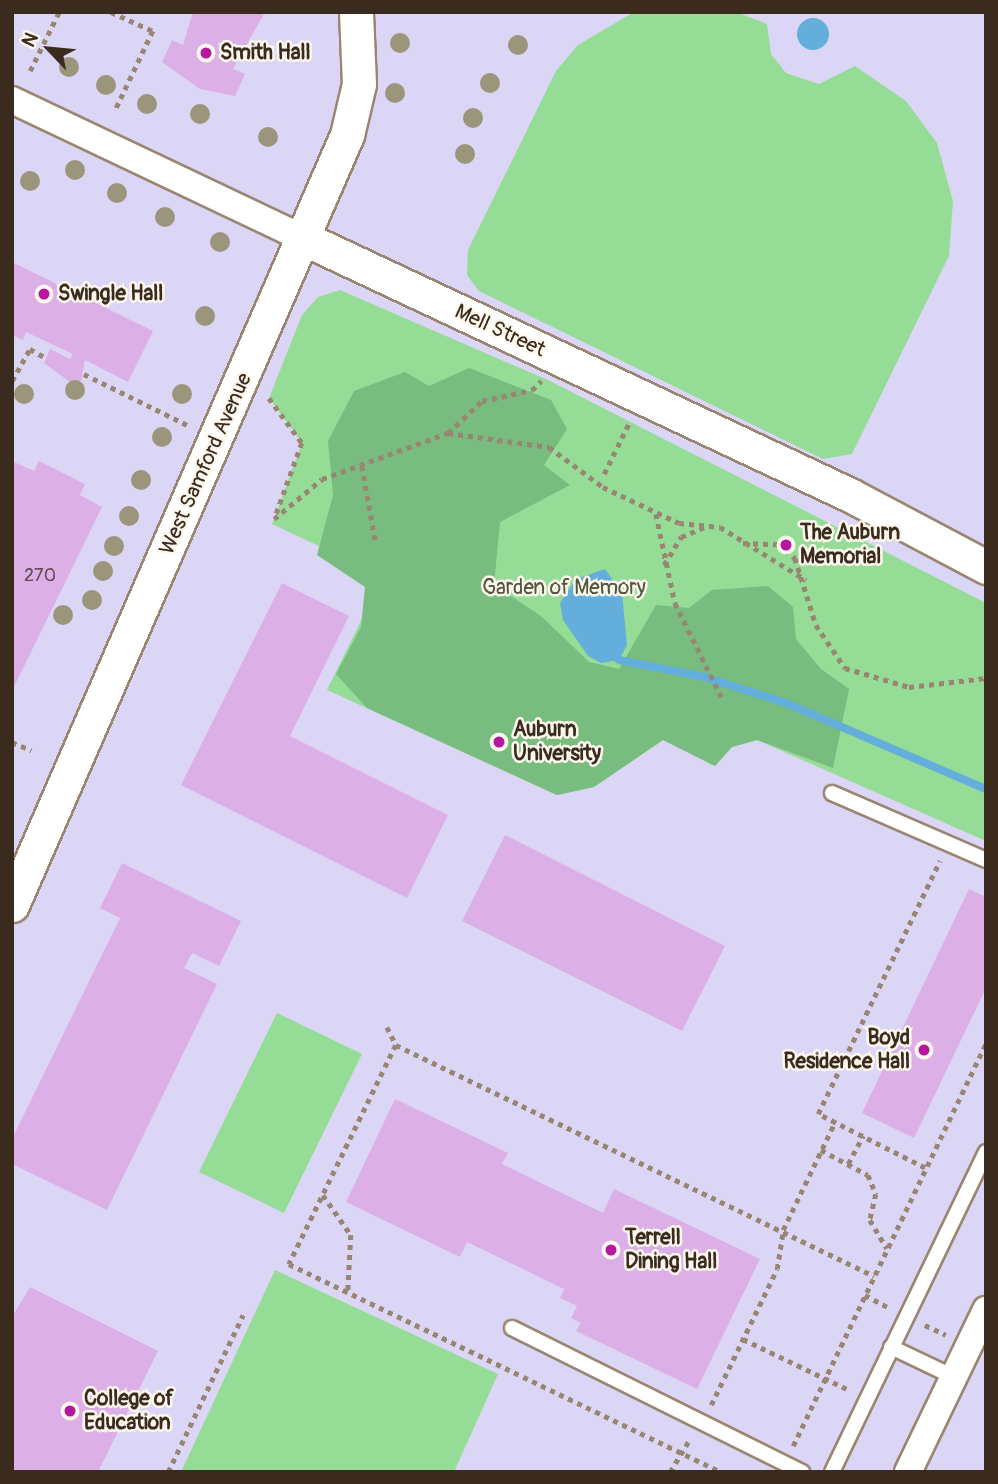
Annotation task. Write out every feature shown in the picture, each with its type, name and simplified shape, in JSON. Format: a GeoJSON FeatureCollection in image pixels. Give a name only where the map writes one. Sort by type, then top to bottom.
{"type":"FeatureCollection","features":[{"type":"Feature","properties":{"kind":"street","name":"West Samford Avenue"},"geometry":{"type":"LineString","coordinates":[[12,905],[305,239],[347,135],[359,84],[356,12]]}},
{"type":"Feature","properties":{"kind":"street","name":"Mell Street"},"geometry":{"type":"LineString","coordinates":[[12,100],[850,495],[986,567]]}},
{"type":"Feature","properties":{"kind":"street"},"geometry":{"type":"LineString","coordinates":[[908,1472],[986,1310]]}},
{"type":"Feature","properties":{"kind":"lane"},"geometry":{"type":"LineString","coordinates":[[832,793],[986,860]]}},
{"type":"Feature","properties":{"kind":"lane"},"geometry":{"type":"LineString","coordinates":[[832,1472],[986,1152]]}},
{"type":"Feature","properties":{"kind":"lane"},"geometry":{"type":"LineString","coordinates":[[512,1328],[802,1472]]}},
{"type":"Feature","properties":{"kind":"lane"},"geometry":{"type":"LineString","coordinates":[[891,1347],[954,1377]]}},
{"type":"Feature","properties":{"kind":"path"},"geometry":{"type":"LineString","coordinates":[[30,71],[59,12]]}},
{"type":"Feature","properties":{"kind":"path"},"geometry":{"type":"LineString","coordinates":[[111,12],[153,31],[115,111]]}},
{"type":"Feature","properties":{"kind":"path"},"geometry":{"type":"LineString","coordinates":[[12,381],[30,349],[46,358]]}},
{"type":"Feature","properties":{"kind":"path"},"geometry":{"type":"LineString","coordinates":[[85,374],[189,426]]}},
{"type":"Feature","properties":{"kind":"path"},"geometry":{"type":"LineString","coordinates":[[269,398],[302,443],[274,519],[322,479],[362,467],[448,433],[482,401],[532,390],[544,378]]}},
{"type":"Feature","properties":{"kind":"path"},"geometry":{"type":"LineString","coordinates":[[604,474],[631,419]]}},
{"type":"Feature","properties":{"kind":"path"},"geometry":{"type":"LineString","coordinates":[[448,433],[549,447],[589,480],[656,514],[706,527],[720,527],[806,580]]}},
{"type":"Feature","properties":{"kind":"path"},"geometry":{"type":"LineString","coordinates":[[362,467],[376,544]]}},
{"type":"Feature","properties":{"kind":"path"},"geometry":{"type":"LineString","coordinates":[[656,514],[664,565],[699,659],[723,701]]}},
{"type":"Feature","properties":{"kind":"path"},"geometry":{"type":"LineString","coordinates":[[664,565],[681,537],[706,527]]}},
{"type":"Feature","properties":{"kind":"path"},"geometry":{"type":"LineString","coordinates":[[742,543],[778,544],[806,580],[816,625],[845,668],[908,687],[986,678]]}},
{"type":"Feature","properties":{"kind":"path"},"geometry":{"type":"LineString","coordinates":[[12,742],[31,750]]}},
{"type":"Feature","properties":{"kind":"path"},"geometry":{"type":"LineString","coordinates":[[926,1168],[818,1114],[943,855],[955,861]]}},
{"type":"Feature","properties":{"kind":"path"},"geometry":{"type":"LineString","coordinates":[[387,1027],[396,1045],[874,1276]]}},
{"type":"Feature","properties":{"kind":"path"},"geometry":{"type":"LineString","coordinates":[[785,1462],[986,1043]]}},
{"type":"Feature","properties":{"kind":"path"},"geometry":{"type":"LineString","coordinates":[[396,1045],[289,1264],[721,1472]]}},
{"type":"Feature","properties":{"kind":"path"},"geometry":{"type":"LineString","coordinates":[[670,1472],[680,1452],[702,1422],[777,1269],[783,1230],[835,1122]]}},
{"type":"Feature","properties":{"kind":"path"},"geometry":{"type":"LineString","coordinates":[[848,1164],[863,1136]]}},
{"type":"Feature","properties":{"kind":"path"},"geometry":{"type":"LineString","coordinates":[[821,1150],[868,1175],[876,1194],[870,1220],[887,1248]]}},
{"type":"Feature","properties":{"kind":"path"},"geometry":{"type":"LineString","coordinates":[[323,1195],[351,1235],[348,1292]]}},
{"type":"Feature","properties":{"kind":"path"},"geometry":{"type":"LineString","coordinates":[[865,1295],[893,1310]]}},
{"type":"Feature","properties":{"kind":"path"},"geometry":{"type":"LineString","coordinates":[[167,1472],[243,1315]]}},
{"type":"Feature","properties":{"kind":"path"},"geometry":{"type":"LineString","coordinates":[[918,1321],[949,1336]]}},
{"type":"Feature","properties":{"kind":"path"},"geometry":{"type":"LineString","coordinates":[[743,1339],[847,1389]]}},
{"type":"Feature","properties":{"kind":"shaded area","name":"Auburn University"},"geometry":{"type":"Polygon","coordinates":[[[12,12],[986,12],[986,1472],[12,1472],[12,12]]]}},
{"type":"Feature","properties":{"kind":"green space"},"geometry":{"type":"Polygon","coordinates":[[[634,12],[736,12],[767,24],[771,54],[786,73],[819,84],[855,66],[906,101],[937,143],[953,201],[949,256],[852,454],[823,459],[479,291],[467,275],[468,250],[556,71],[578,45],[634,12]]]}},
{"type":"Feature","properties":{"kind":"green space","name":"Garden of Memory"},"geometry":{"type":"Polygon","coordinates":[[[340,290],[550,381],[986,603],[986,841],[757,740],[732,747],[715,766],[663,740],[594,787],[557,795],[327,690],[383,576],[272,524],[302,443],[269,398],[302,315],[318,297],[340,290]]]}},
{"type":"Feature","properties":{"kind":"green space"},"geometry":{"type":"Polygon","coordinates":[[[469,368],[551,400],[567,429],[544,465],[570,485],[500,522],[494,585],[541,616],[589,662],[619,669],[656,605],[689,608],[712,590],[768,586],[793,607],[796,639],[821,669],[849,689],[833,768],[757,740],[732,747],[715,766],[663,740],[594,787],[557,795],[367,708],[336,674],[361,627],[365,587],[317,555],[333,495],[328,441],[354,391],[405,372],[429,386],[469,368]]]}},
{"type":"Feature","properties":{"kind":"green space"},"geometry":{"type":"Polygon","coordinates":[[[277,1013],[362,1054],[284,1213],[199,1172],[277,1013]]]}},
{"type":"Feature","properties":{"kind":"green space"},"geometry":{"type":"Polygon","coordinates":[[[275,1270],[498,1374],[454,1472],[181,1472],[275,1270]]]}},
{"type":"Feature","properties":{"kind":"water"},"geometry":{"type":"Polygon","coordinates":[[[813,18],[824,23],[829,34],[824,45],[813,50],[802,45],[797,34],[802,23],[813,18]]]}},
{"type":"Feature","properties":{"kind":"water"},"geometry":{"type":"Polygon","coordinates":[[[605,569],[622,593],[627,645],[619,660],[601,663],[588,656],[563,620],[560,603],[576,579],[605,569]]]}},
{"type":"Feature","properties":{"kind":"building","name":"Smith Hall"},"geometry":{"type":"Polygon","coordinates":[[[193,12],[265,12],[233,69],[245,74],[235,96],[200,89],[162,62],[172,40],[183,45],[193,12]]]}},
{"type":"Feature","properties":{"kind":"building","name":"Swingle Hall"},"geometry":{"type":"Polygon","coordinates":[[[12,262],[153,331],[128,382],[85,360],[81,381],[73,384],[44,363],[50,349],[70,359],[73,354],[26,332],[23,340],[12,335],[12,262]]]}},
{"type":"Feature","properties":{"kind":"building"},"geometry":{"type":"Polygon","coordinates":[[[12,461],[34,471],[39,461],[85,484],[80,495],[102,507],[12,691],[12,461]]]}},
{"type":"Feature","properties":{"kind":"building"},"geometry":{"type":"Polygon","coordinates":[[[282,583],[349,616],[290,736],[448,815],[407,898],[181,785],[282,583]]]}},
{"type":"Feature","properties":{"kind":"building"},"geometry":{"type":"Polygon","coordinates":[[[505,835],[725,946],[682,1031],[462,921],[505,835]]]}},
{"type":"Feature","properties":{"kind":"building"},"geometry":{"type":"Polygon","coordinates":[[[122,863],[241,921],[219,966],[192,953],[184,968],[217,984],[107,1210],[12,1164],[12,1139],[120,918],[100,908],[122,863]]]}},
{"type":"Feature","properties":{"kind":"building","name":"Boyd Residence Hall"},"geometry":{"type":"Polygon","coordinates":[[[969,889],[986,897],[986,988],[914,1138],[862,1113],[969,889]]]}},
{"type":"Feature","properties":{"kind":"building","name":"Terrell Dining Hall"},"geometry":{"type":"Polygon","coordinates":[[[395,1099],[508,1153],[502,1164],[603,1213],[614,1189],[760,1259],[697,1389],[576,1331],[581,1323],[571,1318],[577,1306],[560,1298],[564,1289],[467,1242],[460,1257],[346,1202],[395,1099]]]}},
{"type":"Feature","properties":{"kind":"building","name":"College of Education"},"geometry":{"type":"Polygon","coordinates":[[[30,1287],[158,1351],[98,1472],[12,1472],[12,1317],[30,1287]]]}},
{"type":"Feature","properties":{"kind":"waterway"},"geometry":{"type":"LineString","coordinates":[[619,660],[704,677],[786,703],[986,789]]}},
{"type":"Feature","properties":{"kind":"place","name":"Smith Hall"},"geometry":{"type":"Point","coordinates":[206,53]}},
{"type":"Feature","properties":{"kind":"place","name":"Swingle Hall"},"geometry":{"type":"Point","coordinates":[44,294]}},
{"type":"Feature","properties":{"kind":"place","name":"The Auburn Memorial"},"geometry":{"type":"Point","coordinates":[786,545]}},
{"type":"Feature","properties":{"kind":"place","name":"Auburn University"},"geometry":{"type":"Point","coordinates":[499,742]}},
{"type":"Feature","properties":{"kind":"place","name":"Boyd Residence Hall"},"geometry":{"type":"Point","coordinates":[924,1050]}},
{"type":"Feature","properties":{"kind":"place","name":"Terrell Dining Hall"},"geometry":{"type":"Point","coordinates":[611,1250]}},
{"type":"Feature","properties":{"kind":"place","name":"College of Education"},"geometry":{"type":"Point","coordinates":[70,1411]}}]}
